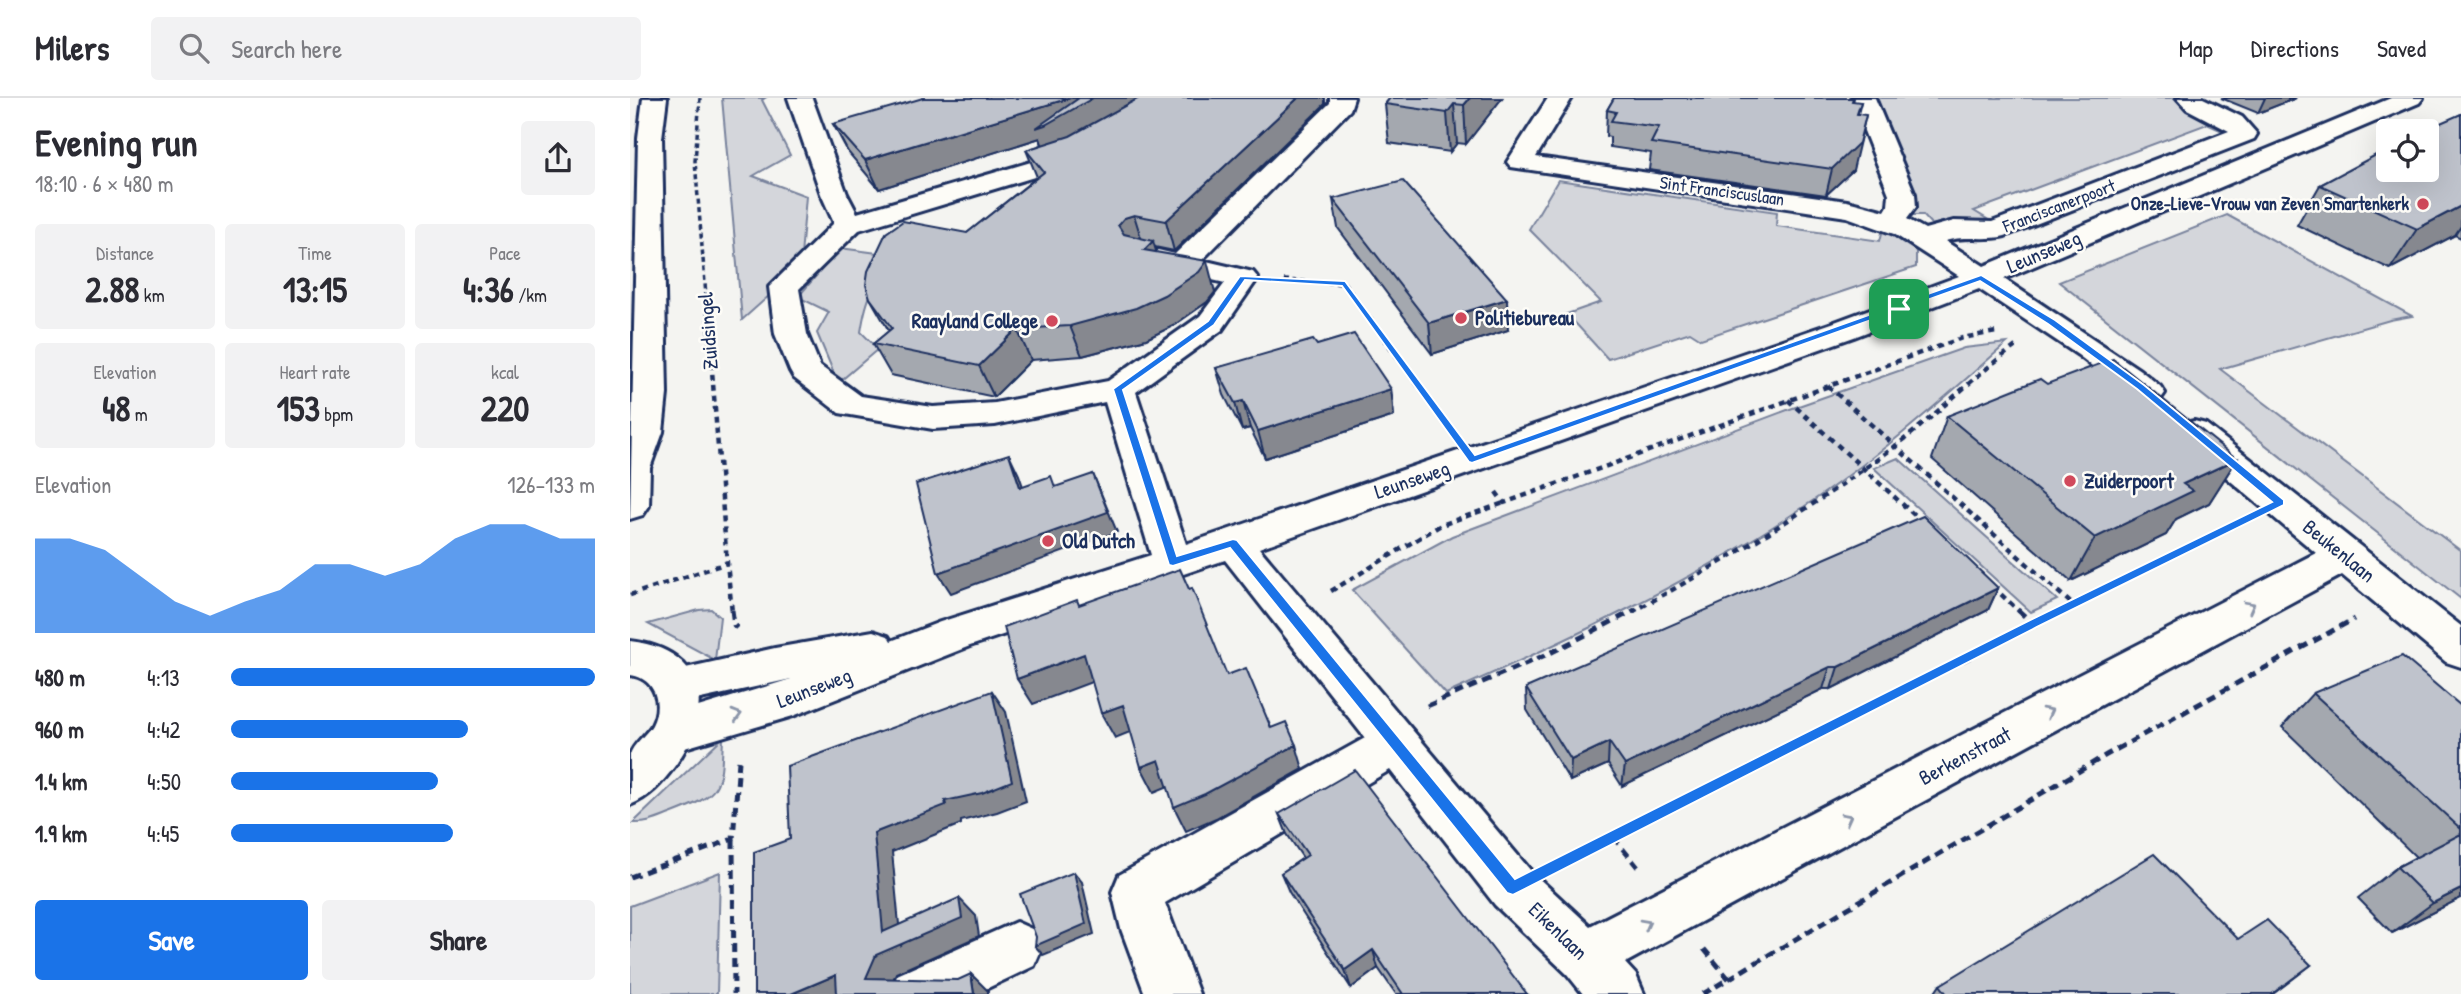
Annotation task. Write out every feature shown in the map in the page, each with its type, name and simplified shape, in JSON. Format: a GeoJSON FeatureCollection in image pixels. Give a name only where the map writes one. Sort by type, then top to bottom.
{"type":"FeatureCollection","features":[{"type":"Feature","properties":{"kind":"street"},"geometry":{"type":"LineString","coordinates":[[630,506],[631,470],[646,432],[650,394],[650,117],[655,98]]}},
{"type":"Feature","properties":{"kind":"street"},"geometry":{"type":"LineString","coordinates":[[800,98],[834,194],[849,224]]}},
{"type":"Feature","properties":{"kind":"street"},"geometry":{"type":"LineString","coordinates":[[1183,263],[1342,105],[1342,98]]}},
{"type":"Feature","properties":{"kind":"street","name":"Sint Franciscuslaan"},"geometry":{"type":"LineString","coordinates":[[1560,98],[1520,162],[1847,209],[1891,221],[1981,278]]}},
{"type":"Feature","properties":{"kind":"street"},"geometry":{"type":"LineString","coordinates":[[1863,98],[1902,194],[1902,207],[1891,221]]}},
{"type":"Feature","properties":{"kind":"street","name":"Franciscanerpoort"},"geometry":{"type":"LineString","coordinates":[[1923,239],[1954,229],[1995,230],[2245,134],[2239,125],[2230,119],[2202,108],[2189,98]]}},
{"type":"Feature","properties":{"kind":"street","name":"Leunseweg"},"geometry":{"type":"LineString","coordinates":[[671,733],[778,703],[955,634],[1233,543],[1843,330],[1981,278],[2411,98]]}},
{"type":"Feature","properties":{"kind":"street"},"geometry":{"type":"LineString","coordinates":[[1068,157],[849,224],[784,287],[791,334],[806,371],[851,405],[933,418],[995,414],[1118,389],[1211,323],[1243,278],[1144,256]]}},
{"type":"Feature","properties":{"kind":"street","name":"Beukenlaan"},"geometry":{"type":"LineString","coordinates":[[1981,278],[2052,322],[2141,387],[2461,650]]}},
{"type":"Feature","properties":{"kind":"street"},"geometry":{"type":"LineString","coordinates":[[1118,389],[1173,562]]}},
{"type":"Feature","properties":{"kind":"street","name":"Eikenlaan"},"geometry":{"type":"LineString","coordinates":[[1233,543],[1513,888],[1585,956],[1617,994]]}},
{"type":"Feature","properties":{"kind":"street","name":"Berkenstraat"},"geometry":{"type":"LineString","coordinates":[[1585,956],[2344,556]]}},
{"type":"Feature","properties":{"kind":"street","name":"Leunseweg"},"geometry":{"type":"LineString","coordinates":[[678,687],[775,665],[955,634]]}},
{"type":"Feature","properties":{"kind":"street"},"geometry":{"type":"LineString","coordinates":[[630,658],[639,658],[663,668],[678,687],[679,708],[671,733],[656,758],[630,784]]}},
{"type":"Feature","properties":{"kind":"street"},"geometry":{"type":"LineString","coordinates":[[1172,994],[1147,929],[1137,892],[1387,734]]}},
{"type":"Feature","properties":{"kind":"street"},"geometry":{"type":"LineString","coordinates":[[916,994],[1016,948]]}},
{"type":"Feature","properties":{"kind":"path","name":"Zuidsingel"},"geometry":{"type":"LineString","coordinates":[[700,98],[695,161],[727,564]]}},
{"type":"Feature","properties":{"kind":"path"},"geometry":{"type":"LineString","coordinates":[[1243,278],[1345,284],[1504,503]]}},
{"type":"Feature","properties":{"kind":"path"},"geometry":{"type":"LineString","coordinates":[[1290,615],[1441,526],[1962,338],[2052,322]]}},
{"type":"Feature","properties":{"kind":"path"},"geometry":{"type":"LineString","coordinates":[[1387,734],[1615,622],[1731,558],[1895,447],[2008,351],[2052,322]]}},
{"type":"Feature","properties":{"kind":"path"},"geometry":{"type":"LineString","coordinates":[[1828,386],[2073,605]]}},
{"type":"Feature","properties":{"kind":"path"},"geometry":{"type":"LineString","coordinates":[[1788,400],[1924,523]]}},
{"type":"Feature","properties":{"kind":"path"},"geometry":{"type":"LineString","coordinates":[[1513,888],[2033,624],[2280,503]]}},
{"type":"Feature","properties":{"kind":"path"},"geometry":{"type":"LineString","coordinates":[[1983,578],[2033,624]]}},
{"type":"Feature","properties":{"kind":"path"},"geometry":{"type":"LineString","coordinates":[[1703,994],[2108,754],[2395,597]]}},
{"type":"Feature","properties":{"kind":"path"},"geometry":{"type":"LineString","coordinates":[[733,839],[734,994]]}},
{"type":"Feature","properties":{"kind":"shaded area"},"geometry":{"type":"Polygon","coordinates":[[[722,98],[765,98],[762,100],[790,155],[753,176],[806,196],[800,268],[742,320],[722,98]]]}},
{"type":"Feature","properties":{"kind":"shaded area"},"geometry":{"type":"Polygon","coordinates":[[[1873,98],[2176,98],[2230,131],[2227,133],[2207,124],[1974,211],[1992,222],[1943,222],[1932,225],[1923,215],[1911,215],[1915,203],[1873,98]]]}},
{"type":"Feature","properties":{"kind":"shaded area"},"geometry":{"type":"Polygon","coordinates":[[[1558,180],[1777,212],[1776,226],[1880,241],[1884,225],[1887,232],[1916,251],[1916,267],[1701,339],[1690,332],[1608,359],[1567,314],[1601,302],[1529,229],[1558,180]]]}},
{"type":"Feature","properties":{"kind":"shaded area"},"geometry":{"type":"Polygon","coordinates":[[[2227,215],[2412,316],[2220,369],[2461,551],[2461,599],[2059,282],[2227,215]]]}},
{"type":"Feature","properties":{"kind":"shaded area"},"geometry":{"type":"Polygon","coordinates":[[[840,248],[900,256],[877,283],[866,308],[861,332],[878,349],[838,383],[817,333],[829,312],[798,297],[840,248]]]}},
{"type":"Feature","properties":{"kind":"shaded area"},"geometry":{"type":"Polygon","coordinates":[[[2007,343],[1880,451],[1827,491],[1757,537],[1626,610],[1446,694],[1352,590],[1452,536],[1790,409],[1964,348],[2007,343]]]}},
{"type":"Feature","properties":{"kind":"shaded area"},"geometry":{"type":"Polygon","coordinates":[[[1898,458],[2057,600],[2031,612],[1874,468],[1898,458]]]}},
{"type":"Feature","properties":{"kind":"shaded area"},"geometry":{"type":"Polygon","coordinates":[[[711,609],[720,617],[715,660],[648,624],[699,610],[711,609]]]}},
{"type":"Feature","properties":{"kind":"shaded area"},"geometry":{"type":"Polygon","coordinates":[[[723,737],[719,779],[709,795],[656,819],[633,823],[723,737]]]}},
{"type":"Feature","properties":{"kind":"shaded area"},"geometry":{"type":"Polygon","coordinates":[[[720,872],[717,994],[630,994],[630,906],[720,872]]]}},
{"type":"Feature","properties":{"kind":"building"},"geometry":{"type":"Polygon","coordinates":[[[923,98],[1070,98],[865,160],[833,124],[923,98]]]}},
{"type":"Feature","properties":{"kind":"building"},"geometry":{"type":"Polygon","coordinates":[[[1079,98],[1093,98],[1036,128],[1079,98]]]}},
{"type":"Feature","properties":{"kind":"building"},"geometry":{"type":"Polygon","coordinates":[[[1139,98],[1298,98],[1166,221],[1134,215],[1124,218],[1118,225],[1124,234],[1153,241],[1144,250],[1207,261],[1199,272],[1164,295],[1136,308],[1070,326],[1017,329],[979,366],[873,344],[892,328],[870,298],[866,285],[868,271],[886,233],[903,221],[967,233],[1044,172],[1026,150],[1070,136],[1139,98]]]}},
{"type":"Feature","properties":{"kind":"building"},"geometry":{"type":"Polygon","coordinates":[[[1390,98],[1470,98],[1464,105],[1454,104],[1447,113],[1385,104],[1390,98]]]}},
{"type":"Feature","properties":{"kind":"building"},"geometry":{"type":"Polygon","coordinates":[[[1614,98],[1853,98],[1852,101],[1861,102],[1857,114],[1866,115],[1859,143],[1832,169],[1651,143],[1659,127],[1611,121],[1616,112],[1607,110],[1614,98]]]}},
{"type":"Feature","properties":{"kind":"building"},"geometry":{"type":"Polygon","coordinates":[[[2461,114],[2461,206],[2417,229],[2320,185],[2376,155],[2376,182],[2439,182],[2439,124],[2461,114]]]}},
{"type":"Feature","properties":{"kind":"building"},"geometry":{"type":"Polygon","coordinates":[[[1403,181],[1507,299],[1429,323],[1333,199],[1403,181]]]}},
{"type":"Feature","properties":{"kind":"building"},"geometry":{"type":"Polygon","coordinates":[[[1354,334],[1391,389],[1258,431],[1243,401],[1235,403],[1216,368],[1313,340],[1317,345],[1354,334]]]}},
{"type":"Feature","properties":{"kind":"building"},"geometry":{"type":"Polygon","coordinates":[[[2113,359],[2237,459],[2183,484],[2193,491],[2095,538],[1947,416],[2040,379],[2047,384],[2113,359]]]}},
{"type":"Feature","properties":{"kind":"building"},"geometry":{"type":"Polygon","coordinates":[[[1009,454],[1020,487],[1051,476],[1055,487],[1093,474],[1108,512],[938,573],[916,484],[1009,454]]]}},
{"type":"Feature","properties":{"kind":"building"},"geometry":{"type":"Polygon","coordinates":[[[1923,516],[1998,588],[1838,667],[1830,667],[1625,765],[1609,742],[1571,760],[1526,688],[1923,516]]]}},
{"type":"Feature","properties":{"kind":"building"},"geometry":{"type":"Polygon","coordinates":[[[1180,569],[1189,589],[1192,588],[1227,675],[1246,668],[1271,728],[1286,722],[1296,745],[1205,794],[1174,807],[1159,760],[1141,767],[1123,705],[1101,713],[1084,654],[1017,679],[1004,627],[1077,600],[1079,605],[1180,569]]]}},
{"type":"Feature","properties":{"kind":"building"},"geometry":{"type":"Polygon","coordinates":[[[2402,656],[2461,706],[2461,829],[2313,693],[2402,656]]]}},
{"type":"Feature","properties":{"kind":"building"},"geometry":{"type":"Polygon","coordinates":[[[992,691],[1012,781],[982,793],[945,801],[946,805],[874,833],[883,932],[959,898],[962,918],[876,955],[866,978],[958,980],[971,974],[974,994],[837,994],[836,975],[791,994],[754,994],[754,852],[790,839],[787,766],[992,691]]]}},
{"type":"Feature","properties":{"kind":"building"},"geometry":{"type":"Polygon","coordinates":[[[1355,770],[1527,994],[1403,994],[1373,950],[1345,970],[1281,873],[1308,855],[1279,814],[1355,770]]]}},
{"type":"Feature","properties":{"kind":"building"},"geometry":{"type":"Polygon","coordinates":[[[2461,834],[2461,889],[2433,903],[2397,867],[2461,834]]]}},
{"type":"Feature","properties":{"kind":"building"},"geometry":{"type":"Polygon","coordinates":[[[2154,854],[2238,939],[2267,920],[2311,965],[2272,994],[1947,994],[1940,985],[2154,854]]]}},
{"type":"Feature","properties":{"kind":"building"},"geometry":{"type":"Polygon","coordinates":[[[1074,872],[1086,924],[1035,946],[1036,937],[1020,894],[1074,872]]]}},
{"type":"Feature","properties":{"kind":"place","name":"Onze-Lieve-Vrouw van Zeven Smartenkerk"},"geometry":{"type":"Point","coordinates":[2423,204]}},
{"type":"Feature","properties":{"kind":"place","name":"Politiebureau"},"geometry":{"type":"Point","coordinates":[1461,318]}},
{"type":"Feature","properties":{"kind":"place","name":"Raayland College"},"geometry":{"type":"Point","coordinates":[1052,321]}},
{"type":"Feature","properties":{"kind":"place","name":"Zuiderpoort"},"geometry":{"type":"Point","coordinates":[2070,481]}},
{"type":"Feature","properties":{"kind":"place","name":"Old Dutch"},"geometry":{"type":"Point","coordinates":[1048,541]}},
{"type":"Feature","properties":{"kind":"route"},"geometry":{"type":"LineString","coordinates":[[1243,278],[1345,284],[1472,459],[1899,309],[1981,278],[2052,322],[2141,387],[2280,503],[2033,624],[1513,888],[1233,543],[1173,562],[1118,389],[1211,323],[1243,278]]}}]}
